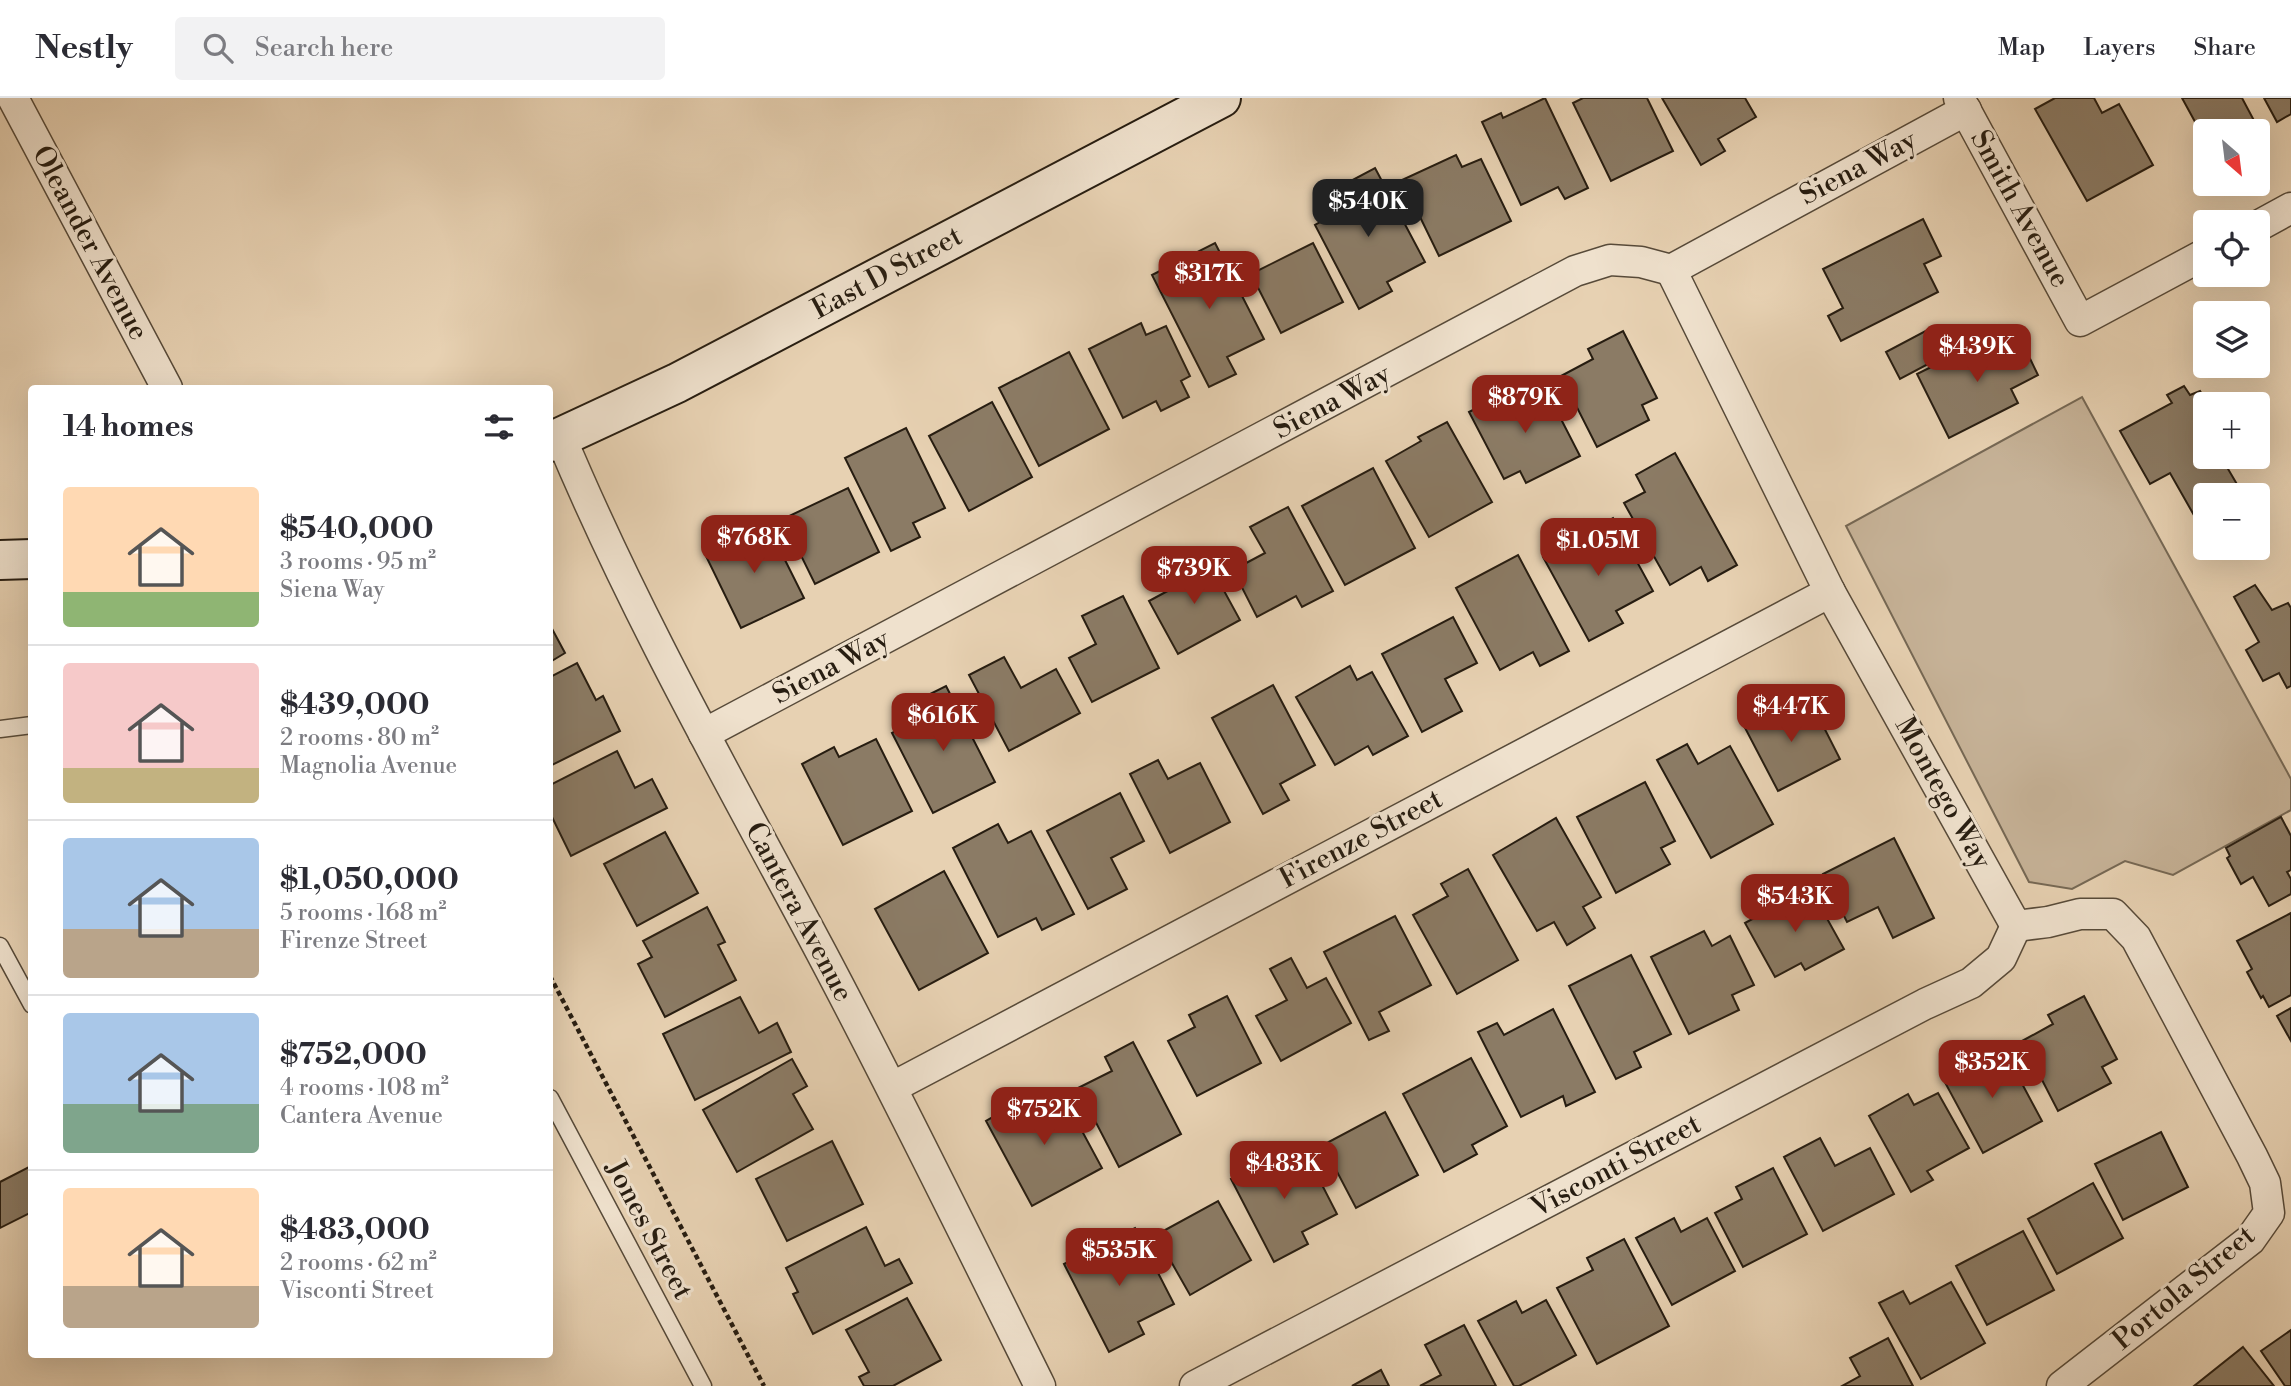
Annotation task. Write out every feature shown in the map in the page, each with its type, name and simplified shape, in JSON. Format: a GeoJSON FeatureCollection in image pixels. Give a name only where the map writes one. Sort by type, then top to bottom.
{"type":"FeatureCollection","features":[{"type":"Feature","properties":{"kind":"main road","name":"East D Street"},"geometry":{"type":"LineString","coordinates":[[555,440],[677,383],[1221,98]]}},
{"type":"Feature","properties":{"kind":"main road"},"geometry":{"type":"LineString","coordinates":[[0,560],[28,559]]}},
{"type":"Feature","properties":{"kind":"street","name":"Oleander Avenue"},"geometry":{"type":"LineString","coordinates":[[13,98],[165,385]]}},
{"type":"Feature","properties":{"kind":"street","name":"Siena Way"},"geometry":{"type":"LineString","coordinates":[[704,734],[1575,271],[1610,260],[1641,262],[1671,270],[1962,104]]}},
{"type":"Feature","properties":{"kind":"street","name":"Smith Avenue"},"geometry":{"type":"LineString","coordinates":[[1962,104],[2080,321],[2193,260]]}},
{"type":"Feature","properties":{"kind":"street"},"geometry":{"type":"LineString","coordinates":[[2270,219],[2291,208]]}},
{"type":"Feature","properties":{"kind":"street","name":"Montego Way"},"geometry":{"type":"LineString","coordinates":[[1671,270],[1830,592],[2016,926]]}},
{"type":"Feature","properties":{"kind":"street","name":"Cantera Avenue"},"geometry":{"type":"LineString","coordinates":[[555,440],[704,734],[893,1087],[1040,1386]]}},
{"type":"Feature","properties":{"kind":"street","name":"Firenze Street"},"geometry":{"type":"LineString","coordinates":[[893,1087],[1830,592]]}},
{"type":"Feature","properties":{"kind":"street","name":"Portola Street"},"geometry":{"type":"LineString","coordinates":[[2016,926],[2080,914],[2113,914],[2136,937],[2252,1156],[2264,1183],[2269,1213],[2250,1240],[2062,1386]]}},
{"type":"Feature","properties":{"kind":"street","name":"Visconti Street"},"geometry":{"type":"LineString","coordinates":[[1195,1386],[1925,1004],[1971,983],[2001,958],[2016,926]]}},
{"type":"Feature","properties":{"kind":"lane"},"geometry":{"type":"LineString","coordinates":[[0,729],[28,726]]}},
{"type":"Feature","properties":{"kind":"lane"},"geometry":{"type":"LineString","coordinates":[[0,946],[28,997]]}},
{"type":"Feature","properties":{"kind":"lane","name":"Jones Street"},"geometry":{"type":"LineString","coordinates":[[553,1104],[703,1386]]}},
{"type":"Feature","properties":{"kind":"path"},"geometry":{"type":"LineString","coordinates":[[553,982],[764,1386]]}},
{"type":"Feature","properties":{"kind":"shaded area"},"geometry":{"type":"Polygon","coordinates":[[[2082,397],[2291,779],[2291,810],[2173,875],[2125,861],[2072,889],[2029,882],[1846,526],[2082,397]]]}},
{"type":"Feature","properties":{"kind":"building"},"geometry":{"type":"Polygon","coordinates":[[[1545,98],[1588,188],[1565,199],[1558,187],[1521,205],[1482,122],[1501,113],[1503,118],[1545,98]]]}},
{"type":"Feature","properties":{"kind":"building"},"geometry":{"type":"Polygon","coordinates":[[[1583,98],[1647,98],[1673,151],[1611,181],[1573,103],[1583,98]]]}},
{"type":"Feature","properties":{"kind":"building"},"geometry":{"type":"Polygon","coordinates":[[[1662,98],[1745,98],[1756,117],[1718,139],[1725,151],[1701,165],[1662,98]]]}},
{"type":"Feature","properties":{"kind":"building"},"geometry":{"type":"Polygon","coordinates":[[[2055,98],[2094,98],[2102,113],[2119,104],[2153,165],[2087,201],[2035,109],[2055,98]]]}},
{"type":"Feature","properties":{"kind":"building"},"geometry":{"type":"Polygon","coordinates":[[[2182,98],[2242,98],[2253,119],[2194,119],[2182,98]]]}},
{"type":"Feature","properties":{"kind":"building"},"geometry":{"type":"Polygon","coordinates":[[[2264,98],[2291,98],[2291,114],[2277,122],[2264,98]]]}},
{"type":"Feature","properties":{"kind":"building"},"geometry":{"type":"Polygon","coordinates":[[[1456,155],[1462,167],[1481,159],[1511,221],[1439,256],[1402,180],[1456,155]]]}},
{"type":"Feature","properties":{"kind":"building"},"geometry":{"type":"Polygon","coordinates":[[[1375,168],[1425,262],[1387,282],[1392,291],[1359,309],[1315,225],[1340,211],[1330,192],[1375,168]]]}},
{"type":"Feature","properties":{"kind":"building"},"geometry":{"type":"Polygon","coordinates":[[[1923,219],[1941,256],[1924,264],[1938,292],[1841,341],[1828,316],[1843,308],[1823,269],[1923,219]]]}},
{"type":"Feature","properties":{"kind":"building"},"geometry":{"type":"Polygon","coordinates":[[[1215,243],[1264,339],[1227,357],[1236,374],[1209,387],[1152,275],[1215,243]]]}},
{"type":"Feature","properties":{"kind":"building"},"geometry":{"type":"Polygon","coordinates":[[[1313,243],[1343,302],[1281,333],[1251,274],[1313,243]]]}},
{"type":"Feature","properties":{"kind":"building"},"geometry":{"type":"Polygon","coordinates":[[[1141,323],[1146,335],[1166,326],[1190,376],[1181,381],[1189,397],[1161,411],[1156,401],[1123,418],[1089,349],[1141,323]]]}},
{"type":"Feature","properties":{"kind":"building"},"geometry":{"type":"Polygon","coordinates":[[[1933,327],[1947,354],[1900,379],[1886,352],[1933,327]]]}},
{"type":"Feature","properties":{"kind":"building"},"geometry":{"type":"Polygon","coordinates":[[[1623,331],[1657,398],[1642,405],[1649,420],[1597,447],[1561,376],[1593,359],[1588,349],[1623,331]]]}},
{"type":"Feature","properties":{"kind":"building"},"geometry":{"type":"Polygon","coordinates":[[[2017,332],[2038,375],[2011,389],[2018,403],[1949,438],[1917,374],[1967,349],[1970,356],[2017,332]]]}},
{"type":"Feature","properties":{"kind":"building"},"geometry":{"type":"Polygon","coordinates":[[[1069,352],[1109,429],[1039,466],[999,388],[1069,352]]]}},
{"type":"Feature","properties":{"kind":"building"},"geometry":{"type":"Polygon","coordinates":[[[1544,386],[1580,456],[1526,483],[1520,471],[1504,479],[1469,412],[1502,395],[1507,405],[1544,386]]]}},
{"type":"Feature","properties":{"kind":"building"},"geometry":{"type":"Polygon","coordinates":[[[2184,386],[2190,395],[2193,394],[2193,469],[2228,469],[2236,483],[2193,483],[2193,513],[2170,473],[2150,484],[2120,431],[2172,403],[2167,395],[2184,386]]]}},
{"type":"Feature","properties":{"kind":"building"},"geometry":{"type":"Polygon","coordinates":[[[992,402],[1032,477],[969,511],[929,436],[992,402]]]}},
{"type":"Feature","properties":{"kind":"building"},"geometry":{"type":"Polygon","coordinates":[[[1447,422],[1492,502],[1429,537],[1386,461],[1421,441],[1418,437],[1447,422]]]}},
{"type":"Feature","properties":{"kind":"building"},"geometry":{"type":"Polygon","coordinates":[[[906,428],[945,508],[913,523],[920,537],[891,551],[845,458],[906,428]]]}},
{"type":"Feature","properties":{"kind":"building"},"geometry":{"type":"Polygon","coordinates":[[[1675,453],[1737,565],[1708,581],[1701,567],[1670,585],[1624,503],[1645,492],[1636,475],[1675,453]]]}},
{"type":"Feature","properties":{"kind":"building"},"geometry":{"type":"Polygon","coordinates":[[[1373,468],[1415,548],[1345,585],[1302,506],[1373,468]]]}},
{"type":"Feature","properties":{"kind":"building"},"geometry":{"type":"Polygon","coordinates":[[[848,488],[879,552],[815,584],[783,519],[848,488]]]}},
{"type":"Feature","properties":{"kind":"building"},"geometry":{"type":"Polygon","coordinates":[[[1288,507],[1333,591],[1302,607],[1296,596],[1257,617],[1233,570],[1265,553],[1250,527],[1288,507]]]}},
{"type":"Feature","properties":{"kind":"building"},"geometry":{"type":"Polygon","coordinates":[[[1613,518],[1653,591],[1616,611],[1623,623],[1589,641],[1543,557],[1613,518]]]}},
{"type":"Feature","properties":{"kind":"building"},"geometry":{"type":"Polygon","coordinates":[[[766,522],[804,598],[741,628],[704,552],[766,522]]]}},
{"type":"Feature","properties":{"kind":"building"},"geometry":{"type":"Polygon","coordinates":[[[1518,555],[1569,651],[1540,666],[1533,652],[1500,670],[1456,588],[1518,555]]]}},
{"type":"Feature","properties":{"kind":"building"},"geometry":{"type":"Polygon","coordinates":[[[1205,556],[1240,620],[1178,654],[1149,601],[1175,587],[1168,575],[1205,556]]]}},
{"type":"Feature","properties":{"kind":"building"},"geometry":{"type":"Polygon","coordinates":[[[2255,585],[2272,610],[2288,603],[2291,608],[2291,686],[2287,688],[2279,673],[2263,681],[2246,650],[2259,642],[2234,597],[2255,585]]]}},
{"type":"Feature","properties":{"kind":"building"},"geometry":{"type":"Polygon","coordinates":[[[1123,596],[1159,668],[1092,702],[1069,658],[1096,644],[1082,616],[1123,596]]]}},
{"type":"Feature","properties":{"kind":"building"},"geometry":{"type":"Polygon","coordinates":[[[1453,617],[1477,663],[1445,679],[1462,711],[1422,732],[1382,654],[1453,617]]]}},
{"type":"Feature","properties":{"kind":"building"},"geometry":{"type":"Polygon","coordinates":[[[553,631],[565,653],[553,660],[553,631]]]}},
{"type":"Feature","properties":{"kind":"building"},"geometry":{"type":"Polygon","coordinates":[[[1004,657],[1021,688],[1056,669],[1080,713],[1009,751],[969,675],[1004,657]]]}},
{"type":"Feature","properties":{"kind":"building"},"geometry":{"type":"Polygon","coordinates":[[[577,663],[596,700],[603,696],[620,731],[553,764],[553,675],[577,663]]]}},
{"type":"Feature","properties":{"kind":"building"},"geometry":{"type":"Polygon","coordinates":[[[1350,666],[1357,680],[1372,672],[1408,736],[1373,755],[1368,746],[1335,765],[1296,697],[1350,666]]]}},
{"type":"Feature","properties":{"kind":"building"},"geometry":{"type":"Polygon","coordinates":[[[1273,685],[1315,765],[1280,784],[1289,800],[1263,814],[1212,718],[1273,685]]]}},
{"type":"Feature","properties":{"kind":"building"},"geometry":{"type":"Polygon","coordinates":[[[946,686],[995,782],[933,813],[892,733],[926,716],[918,700],[946,686]]]}},
{"type":"Feature","properties":{"kind":"building"},"geometry":{"type":"Polygon","coordinates":[[[1811,702],[1840,759],[1778,791],[1743,724],[1783,704],[1787,714],[1811,702]]]}},
{"type":"Feature","properties":{"kind":"building"},"geometry":{"type":"Polygon","coordinates":[[[876,739],[912,811],[843,845],[802,764],[834,747],[839,757],[876,739]]]}},
{"type":"Feature","properties":{"kind":"building"},"geometry":{"type":"Polygon","coordinates":[[[1687,744],[1698,764],[1730,746],[1773,824],[1711,858],[1657,760],[1687,744]]]}},
{"type":"Feature","properties":{"kind":"building"},"geometry":{"type":"Polygon","coordinates":[[[617,751],[635,788],[652,779],[667,808],[571,856],[553,819],[553,783],[617,751]]]}},
{"type":"Feature","properties":{"kind":"building"},"geometry":{"type":"Polygon","coordinates":[[[1158,760],[1168,779],[1200,763],[1230,822],[1170,853],[1130,774],[1158,760]]]}},
{"type":"Feature","properties":{"kind":"building"},"geometry":{"type":"Polygon","coordinates":[[[1645,782],[1675,841],[1661,848],[1670,864],[1616,893],[1577,817],[1645,782]]]}},
{"type":"Feature","properties":{"kind":"building"},"geometry":{"type":"Polygon","coordinates":[[[1120,793],[1144,841],[1111,858],[1127,889],[1088,909],[1047,831],[1120,793]]]}},
{"type":"Feature","properties":{"kind":"building"},"geometry":{"type":"Polygon","coordinates":[[[2281,817],[2291,836],[2291,870],[2287,872],[2291,879],[2291,894],[2269,906],[2253,877],[2241,884],[2227,858],[2230,856],[2226,848],[2281,817]]]}},
{"type":"Feature","properties":{"kind":"building"},"geometry":{"type":"Polygon","coordinates":[[[1556,818],[1601,897],[1583,907],[1595,928],[1567,945],[1554,922],[1537,931],[1493,855],[1556,818]]]}},
{"type":"Feature","properties":{"kind":"building"},"geometry":{"type":"Polygon","coordinates":[[[998,824],[1008,843],[1031,831],[1074,914],[1042,930],[1036,918],[998,937],[953,848],[998,824]]]}},
{"type":"Feature","properties":{"kind":"building"},"geometry":{"type":"Polygon","coordinates":[[[665,832],[698,893],[637,926],[604,864],[665,832]]]}},
{"type":"Feature","properties":{"kind":"building"},"geometry":{"type":"Polygon","coordinates":[[[1894,838],[1934,918],[1893,938],[1878,907],[1847,922],[1823,874],[1894,838]]]}},
{"type":"Feature","properties":{"kind":"building"},"geometry":{"type":"Polygon","coordinates":[[[1468,869],[1518,960],[1457,994],[1413,915],[1448,896],[1441,884],[1468,869]]]}},
{"type":"Feature","properties":{"kind":"building"},"geometry":{"type":"Polygon","coordinates":[[[944,871],[988,953],[919,990],[875,909],[944,871]]]}},
{"type":"Feature","properties":{"kind":"building"},"geometry":{"type":"Polygon","coordinates":[[[1810,888],[1844,949],[1805,970],[1801,963],[1775,977],[1745,923],[1810,888]]]}},
{"type":"Feature","properties":{"kind":"building"},"geometry":{"type":"Polygon","coordinates":[[[707,907],[725,942],[718,945],[736,980],[665,1017],[638,964],[652,957],[643,941],[707,907]]]}},
{"type":"Feature","properties":{"kind":"building"},"geometry":{"type":"Polygon","coordinates":[[[2291,913],[2291,995],[2269,1007],[2247,972],[2252,969],[2237,941],[2291,913]]]}},
{"type":"Feature","properties":{"kind":"building"},"geometry":{"type":"Polygon","coordinates":[[[1395,916],[1431,985],[1379,1012],[1389,1031],[1369,1040],[1324,952],[1395,916]]]}},
{"type":"Feature","properties":{"kind":"building"},"geometry":{"type":"Polygon","coordinates":[[[1704,931],[1712,946],[1730,936],[1754,985],[1732,995],[1739,1010],[1689,1034],[1651,957],[1704,931]]]}},
{"type":"Feature","properties":{"kind":"building"},"geometry":{"type":"Polygon","coordinates":[[[1631,955],[1671,1034],[1634,1052],[1641,1067],[1616,1079],[1569,986],[1631,955]]]}},
{"type":"Feature","properties":{"kind":"building"},"geometry":{"type":"Polygon","coordinates":[[[1291,958],[1307,988],[1326,978],[1351,1023],[1281,1061],[1256,1016],[1287,1000],[1270,969],[1291,958]]]}},
{"type":"Feature","properties":{"kind":"building"},"geometry":{"type":"Polygon","coordinates":[[[1227,996],[1261,1063],[1197,1096],[1168,1041],[1195,1027],[1189,1015],[1227,996]]]}},
{"type":"Feature","properties":{"kind":"building"},"geometry":{"type":"Polygon","coordinates":[[[2084,996],[2117,1059],[2102,1067],[2111,1083],[2058,1111],[2022,1041],[2053,1024],[2048,1015],[2084,996]]]}},
{"type":"Feature","properties":{"kind":"building"},"geometry":{"type":"Polygon","coordinates":[[[740,997],[759,1033],[777,1023],[791,1052],[695,1100],[663,1034],[740,997]]]}},
{"type":"Feature","properties":{"kind":"building"},"geometry":{"type":"Polygon","coordinates":[[[2291,1008],[2291,1041],[2277,1016],[2291,1008]]]}},
{"type":"Feature","properties":{"kind":"building"},"geometry":{"type":"Polygon","coordinates":[[[1553,1009],[1595,1092],[1566,1106],[1563,1096],[1521,1117],[1478,1032],[1497,1023],[1504,1035],[1553,1009]]]}},
{"type":"Feature","properties":{"kind":"building"},"geometry":{"type":"Polygon","coordinates":[[[1133,1042],[1181,1134],[1119,1167],[1078,1088],[1112,1071],[1105,1057],[1133,1042]]]}},
{"type":"Feature","properties":{"kind":"building"},"geometry":{"type":"Polygon","coordinates":[[[2004,1050],[2042,1121],[1983,1153],[1941,1075],[1966,1061],[1970,1068],[2004,1050]]]}},
{"type":"Feature","properties":{"kind":"building"},"geometry":{"type":"Polygon","coordinates":[[[1471,1058],[1507,1126],[1472,1145],[1477,1154],[1444,1172],[1403,1094],[1471,1058]]]}},
{"type":"Feature","properties":{"kind":"building"},"geometry":{"type":"Polygon","coordinates":[[[792,1059],[807,1086],[793,1094],[813,1129],[737,1172],[703,1110],[792,1059]]]}},
{"type":"Feature","properties":{"kind":"building"},"geometry":{"type":"Polygon","coordinates":[[[1061,1092],[1102,1168],[1032,1206],[986,1121],[1019,1102],[1025,1112],[1061,1092]]]}},
{"type":"Feature","properties":{"kind":"building"},"geometry":{"type":"Polygon","coordinates":[[[1938,1093],[1969,1148],[1927,1171],[1933,1180],[1911,1192],[1869,1116],[1908,1094],[1914,1105],[1938,1093]]]}},
{"type":"Feature","properties":{"kind":"building"},"geometry":{"type":"Polygon","coordinates":[[[1385,1112],[1418,1175],[1356,1208],[1323,1145],[1385,1112]]]}},
{"type":"Feature","properties":{"kind":"building"},"geometry":{"type":"Polygon","coordinates":[[[2161,1132],[2188,1187],[2123,1220],[2095,1164],[2161,1132]]]}},
{"type":"Feature","properties":{"kind":"building"},"geometry":{"type":"Polygon","coordinates":[[[1820,1138],[1835,1166],[1870,1148],[1894,1194],[1823,1231],[1784,1157],[1820,1138]]]}},
{"type":"Feature","properties":{"kind":"building"},"geometry":{"type":"Polygon","coordinates":[[[832,1141],[863,1204],[787,1241],[756,1179],[832,1141]]]}},
{"type":"Feature","properties":{"kind":"building"},"geometry":{"type":"Polygon","coordinates":[[[1301,1144],[1337,1214],[1302,1232],[1308,1244],[1274,1262],[1231,1179],[1301,1144]]]}},
{"type":"Feature","properties":{"kind":"building"},"geometry":{"type":"Polygon","coordinates":[[[28,1168],[28,1214],[0,1228],[0,1182],[28,1168]]]}},
{"type":"Feature","properties":{"kind":"building"},"geometry":{"type":"Polygon","coordinates":[[[1773,1168],[1807,1234],[1743,1267],[1715,1213],[1742,1199],[1736,1187],[1773,1168]]]}},
{"type":"Feature","properties":{"kind":"building"},"geometry":{"type":"Polygon","coordinates":[[[2093,1183],[2123,1238],[2057,1274],[2028,1219],[2093,1183]]]}},
{"type":"Feature","properties":{"kind":"building"},"geometry":{"type":"Polygon","coordinates":[[[1218,1201],[1251,1260],[1190,1295],[1156,1235],[1218,1201]]]}},
{"type":"Feature","properties":{"kind":"building"},"geometry":{"type":"Polygon","coordinates":[[[1674,1218],[1681,1232],[1707,1218],[1735,1271],[1672,1305],[1636,1238],[1674,1218]]]}},
{"type":"Feature","properties":{"kind":"building"},"geometry":{"type":"Polygon","coordinates":[[[866,1227],[885,1266],[899,1259],[912,1283],[813,1334],[793,1294],[798,1292],[786,1268],[866,1227]]]}},
{"type":"Feature","properties":{"kind":"building"},"geometry":{"type":"Polygon","coordinates":[[[1135,1228],[1174,1304],[1138,1322],[1144,1334],[1109,1352],[1064,1264],[1135,1228]]]}},
{"type":"Feature","properties":{"kind":"building"},"geometry":{"type":"Polygon","coordinates":[[[2023,1231],[2054,1290],[1987,1325],[1956,1266],[2023,1231]]]}},
{"type":"Feature","properties":{"kind":"building"},"geometry":{"type":"Polygon","coordinates":[[[1624,1239],[1669,1326],[1597,1364],[1557,1288],[1593,1270],[1587,1258],[1624,1239]]]}},
{"type":"Feature","properties":{"kind":"building"},"geometry":{"type":"Polygon","coordinates":[[[1951,1282],[1985,1343],[1921,1379],[1879,1303],[1903,1291],[1910,1304],[1951,1282]]]}},
{"type":"Feature","properties":{"kind":"building"},"geometry":{"type":"Polygon","coordinates":[[[907,1298],[941,1360],[893,1386],[864,1386],[859,1377],[869,1372],[846,1330],[907,1298]]]}},
{"type":"Feature","properties":{"kind":"building"},"geometry":{"type":"Polygon","coordinates":[[[1546,1300],[1576,1355],[1519,1386],[1514,1386],[1478,1321],[1516,1301],[1522,1313],[1546,1300]]]}},
{"type":"Feature","properties":{"kind":"building"},"geometry":{"type":"Polygon","coordinates":[[[1464,1325],[1496,1386],[1420,1386],[1441,1375],[1425,1345],[1464,1325]]]}},
{"type":"Feature","properties":{"kind":"building"},"geometry":{"type":"Polygon","coordinates":[[[2291,1330],[2291,1386],[2285,1386],[2261,1351],[2291,1330]]]}},
{"type":"Feature","properties":{"kind":"building"},"geometry":{"type":"Polygon","coordinates":[[[1888,1338],[1913,1386],[1842,1386],[1860,1376],[1850,1358],[1888,1338]]]}},
{"type":"Feature","properties":{"kind":"building"},"geometry":{"type":"Polygon","coordinates":[[[2243,1347],[2274,1386],[2194,1386],[2243,1347]]]}},
{"type":"Feature","properties":{"kind":"building"},"geometry":{"type":"Polygon","coordinates":[[[1381,1370],[1389,1386],[1352,1386],[1381,1370]]]}}]}
